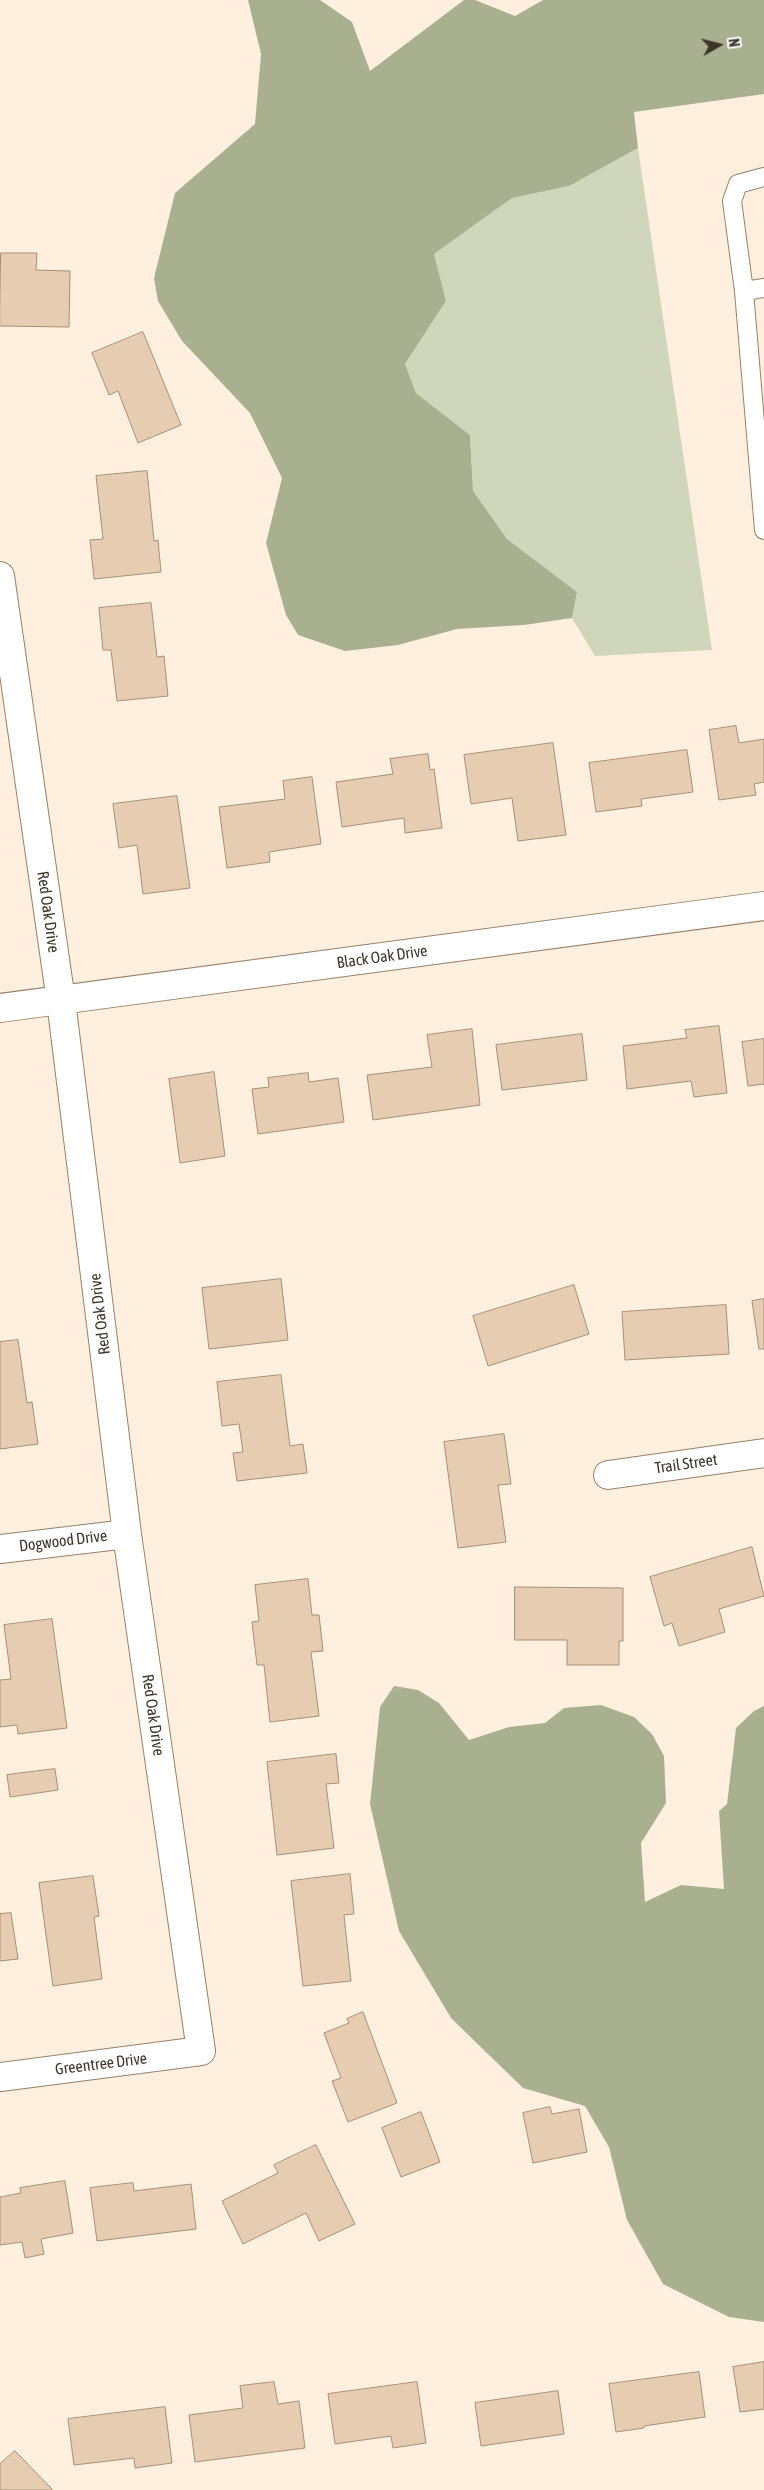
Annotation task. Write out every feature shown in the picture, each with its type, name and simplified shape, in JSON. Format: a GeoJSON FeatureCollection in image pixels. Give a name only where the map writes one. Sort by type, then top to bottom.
{"type":"FeatureCollection","features":[{"type":"Feature","properties":{"kind":"street","name":"Red Oak Drive"},"geometry":{"type":"LineString","coordinates":[[0,576],[61,1001],[127,1534],[201,2051]]}},
{"type":"Feature","properties":{"kind":"street","name":"Black Oak Drive"},"geometry":{"type":"LineString","coordinates":[[0,1008],[764,906]]}},
{"type":"Feature","properties":{"kind":"street","name":"Trail Street"},"geometry":{"type":"LineString","coordinates":[[608,1475],[764,1453]]}},
{"type":"Feature","properties":{"kind":"street","name":"Dogwood Drive"},"geometry":{"type":"LineString","coordinates":[[0,1549],[127,1534]]}},
{"type":"Feature","properties":{"kind":"street","name":"Greentree Drive"},"geometry":{"type":"LineString","coordinates":[[0,2077],[201,2051]]}},
{"type":"Feature","properties":{"kind":"lane"},"geometry":{"type":"LineString","coordinates":[[764,177],[738,184],[732,201],[744,291],[764,530]]}},
{"type":"Feature","properties":{"kind":"lane"},"geometry":{"type":"LineString","coordinates":[[744,291],[764,288]]}},
{"type":"Feature","properties":{"kind":"green space"},"geometry":{"type":"Polygon","coordinates":[[[248,0],[320,0],[352,22],[370,71],[464,0],[475,0],[515,16],[543,0],[764,0],[764,94],[634,112],[638,148],[569,186],[512,198],[434,254],[446,301],[405,364],[416,393],[470,435],[473,491],[507,539],[577,592],[572,618],[524,625],[457,629],[398,645],[345,651],[298,635],[286,615],[266,543],[282,478],[250,413],[182,341],[158,301],[154,278],[175,193],[255,124],[261,54],[248,0]]]}},
{"type":"Feature","properties":{"kind":"green space"},"geometry":{"type":"Polygon","coordinates":[[[638,148],[712,650],[595,656],[572,618],[577,592],[507,539],[473,491],[470,435],[416,393],[405,364],[446,301],[434,254],[512,198],[569,186],[638,148]]]}},
{"type":"Feature","properties":{"kind":"green space"},"geometry":{"type":"Polygon","coordinates":[[[394,1686],[418,1690],[439,1703],[469,1740],[509,1727],[545,1723],[564,1708],[601,1705],[634,1717],[652,1734],[664,1756],[666,1803],[641,1843],[645,1902],[681,1885],[724,1889],[719,1811],[727,1804],[736,1728],[754,1711],[764,1706],[764,2322],[729,2317],[663,2284],[627,2220],[609,2147],[585,2106],[523,2088],[451,2018],[399,1931],[370,1804],[380,1707],[394,1686]]]}},
{"type":"Feature","properties":{"kind":"building"},"geometry":{"type":"Polygon","coordinates":[[[1,253],[37,253],[36,270],[70,271],[69,327],[0,326],[1,253]]]}},
{"type":"Feature","properties":{"kind":"building"},"geometry":{"type":"Polygon","coordinates":[[[143,332],[181,425],[138,443],[118,391],[109,395],[92,353],[143,332]]]}},
{"type":"Feature","properties":{"kind":"building"},"geometry":{"type":"Polygon","coordinates":[[[147,471],[154,541],[158,540],[161,572],[94,579],[90,540],[103,539],[96,476],[147,471]]]}},
{"type":"Feature","properties":{"kind":"building"},"geometry":{"type":"Polygon","coordinates":[[[151,603],[157,657],[164,656],[168,696],[117,701],[111,650],[103,650],[99,608],[151,603]]]}},
{"type":"Feature","properties":{"kind":"building"},"geometry":{"type":"Polygon","coordinates":[[[736,726],[739,743],[764,739],[764,782],[754,784],[756,795],[719,800],[709,730],[736,726]]]}},
{"type":"Feature","properties":{"kind":"building"},"geometry":{"type":"Polygon","coordinates":[[[553,743],[566,835],[518,841],[512,798],[471,804],[464,755],[553,743]]]}},
{"type":"Feature","properties":{"kind":"building"},"geometry":{"type":"Polygon","coordinates":[[[687,750],[693,792],[641,799],[642,806],[596,812],[589,763],[687,750]]]}},
{"type":"Feature","properties":{"kind":"building"},"geometry":{"type":"Polygon","coordinates":[[[428,754],[430,770],[434,769],[442,828],[405,833],[404,818],[342,827],[336,782],[393,774],[390,759],[428,754]]]}},
{"type":"Feature","properties":{"kind":"building"},"geometry":{"type":"Polygon","coordinates":[[[312,777],[321,844],[269,852],[270,862],[227,868],[219,807],[285,799],[283,781],[312,777]]]}},
{"type":"Feature","properties":{"kind":"building"},"geometry":{"type":"Polygon","coordinates":[[[177,796],[190,888],[143,894],[137,845],[119,848],[113,804],[177,796]]]}},
{"type":"Feature","properties":{"kind":"building"},"geometry":{"type":"Polygon","coordinates":[[[719,1026],[727,1093],[694,1097],[691,1081],[627,1089],[623,1046],[687,1038],[685,1030],[719,1026]]]}},
{"type":"Feature","properties":{"kind":"building"},"geometry":{"type":"Polygon","coordinates":[[[472,1029],[480,1105],[373,1120],[367,1075],[432,1067],[427,1035],[472,1029]]]}},
{"type":"Feature","properties":{"kind":"building"},"geometry":{"type":"Polygon","coordinates":[[[582,1034],[587,1080],[502,1090],[496,1045],[582,1034]]]}},
{"type":"Feature","properties":{"kind":"building"},"geometry":{"type":"Polygon","coordinates":[[[764,1039],[764,1084],[748,1086],[742,1042],[764,1039]]]}},
{"type":"Feature","properties":{"kind":"building"},"geometry":{"type":"Polygon","coordinates":[[[214,1072],[225,1156],[180,1163],[169,1079],[214,1072]]]}},
{"type":"Feature","properties":{"kind":"building"},"geometry":{"type":"Polygon","coordinates":[[[308,1073],[309,1082],[338,1078],[344,1122],[258,1134],[252,1089],[269,1087],[268,1078],[308,1073]]]}},
{"type":"Feature","properties":{"kind":"building"},"geometry":{"type":"Polygon","coordinates":[[[281,1279],[288,1340],[209,1349],[202,1288],[281,1279]]]}},
{"type":"Feature","properties":{"kind":"building"},"geometry":{"type":"Polygon","coordinates":[[[574,1285],[589,1334],[488,1366],[473,1316],[574,1285]]]}},
{"type":"Feature","properties":{"kind":"building"},"geometry":{"type":"Polygon","coordinates":[[[764,1299],[764,1349],[759,1349],[752,1301],[764,1299]]]}},
{"type":"Feature","properties":{"kind":"building"},"geometry":{"type":"Polygon","coordinates":[[[726,1305],[729,1354],[625,1360],[622,1312],[726,1305]]]}},
{"type":"Feature","properties":{"kind":"building"},"geometry":{"type":"Polygon","coordinates":[[[18,1340],[27,1403],[32,1402],[38,1444],[0,1449],[0,1342],[18,1340]]]}},
{"type":"Feature","properties":{"kind":"building"},"geometry":{"type":"Polygon","coordinates":[[[281,1375],[290,1446],[303,1444],[307,1473],[237,1481],[233,1453],[243,1452],[239,1424],[222,1426],[217,1382],[281,1375]]]}},
{"type":"Feature","properties":{"kind":"building"},"geometry":{"type":"Polygon","coordinates":[[[504,1434],[511,1484],[498,1485],[506,1542],[458,1548],[444,1442],[504,1434]]]}},
{"type":"Feature","properties":{"kind":"building"},"geometry":{"type":"Polygon","coordinates":[[[752,1547],[764,1596],[719,1609],[725,1632],[679,1646],[672,1623],[664,1626],[650,1577],[752,1547]]]}},
{"type":"Feature","properties":{"kind":"building"},"geometry":{"type":"Polygon","coordinates":[[[308,1579],[312,1615],[319,1615],[323,1651],[311,1652],[319,1716],[270,1722],[264,1665],[257,1665],[252,1622],[259,1621],[255,1585],[308,1579]]]}},
{"type":"Feature","properties":{"kind":"building"},"geometry":{"type":"Polygon","coordinates":[[[515,1587],[623,1588],[623,1641],[619,1641],[619,1665],[567,1665],[567,1640],[515,1640],[515,1587]]]}},
{"type":"Feature","properties":{"kind":"building"},"geometry":{"type":"Polygon","coordinates":[[[52,1619],[67,1728],[18,1734],[17,1725],[0,1727],[0,1680],[11,1679],[4,1625],[52,1619]]]}},
{"type":"Feature","properties":{"kind":"building"},"geometry":{"type":"Polygon","coordinates":[[[336,1754],[339,1783],[326,1784],[334,1848],[277,1855],[267,1762],[336,1754]]]}},
{"type":"Feature","properties":{"kind":"building"},"geometry":{"type":"Polygon","coordinates":[[[55,1769],[58,1790],[10,1797],[7,1775],[55,1769]]]}},
{"type":"Feature","properties":{"kind":"building"},"geometry":{"type":"Polygon","coordinates":[[[350,1874],[354,1914],[344,1915],[351,1981],[303,1986],[291,1881],[350,1874]]]}},
{"type":"Feature","properties":{"kind":"building"},"geometry":{"type":"Polygon","coordinates":[[[93,1876],[99,1916],[94,1917],[102,1979],[53,1986],[39,1883],[93,1876]]]}},
{"type":"Feature","properties":{"kind":"building"},"geometry":{"type":"Polygon","coordinates":[[[11,1913],[18,1959],[0,1961],[0,1914],[11,1913]]]}},
{"type":"Feature","properties":{"kind":"building"},"geometry":{"type":"Polygon","coordinates":[[[363,2012],[397,2103],[348,2122],[332,2081],[341,2078],[324,2033],[349,2023],[347,2019],[363,2012]]]}},
{"type":"Feature","properties":{"kind":"building"},"geometry":{"type":"Polygon","coordinates":[[[550,2107],[552,2114],[579,2109],[587,2152],[533,2163],[523,2113],[550,2107]]]}},
{"type":"Feature","properties":{"kind":"building"},"geometry":{"type":"Polygon","coordinates":[[[421,2112],[440,2162],[401,2177],[382,2128],[421,2112]]]}},
{"type":"Feature","properties":{"kind":"building"},"geometry":{"type":"Polygon","coordinates":[[[316,2145],[355,2224],[319,2241],[306,2213],[243,2244],[222,2201],[278,2173],[274,2165],[316,2145]]]}},
{"type":"Feature","properties":{"kind":"building"},"geometry":{"type":"Polygon","coordinates":[[[65,2181],[73,2233],[41,2239],[44,2254],[25,2258],[22,2242],[0,2245],[0,2197],[21,2193],[20,2188],[65,2181]]]}},
{"type":"Feature","properties":{"kind":"building"},"geometry":{"type":"Polygon","coordinates":[[[133,2183],[134,2191],[191,2184],[196,2229],[97,2241],[90,2188],[133,2183]]]}},
{"type":"Feature","properties":{"kind":"building"},"geometry":{"type":"Polygon","coordinates":[[[764,2362],[764,2409],[740,2412],[733,2367],[764,2362]]]}},
{"type":"Feature","properties":{"kind":"building"},"geometry":{"type":"Polygon","coordinates":[[[699,2372],[705,2417],[616,2432],[609,2384],[699,2372]]]}},
{"type":"Feature","properties":{"kind":"building"},"geometry":{"type":"Polygon","coordinates":[[[274,2382],[278,2404],[299,2401],[305,2448],[195,2462],[189,2415],[243,2408],[240,2386],[274,2382]]]}},
{"type":"Feature","properties":{"kind":"building"},"geometry":{"type":"Polygon","coordinates":[[[417,2382],[426,2443],[393,2448],[391,2436],[335,2444],[328,2394],[417,2382]]]}},
{"type":"Feature","properties":{"kind":"building"},"geometry":{"type":"Polygon","coordinates":[[[558,2391],[564,2434],[481,2446],[475,2403],[558,2391]]]}},
{"type":"Feature","properties":{"kind":"building"},"geometry":{"type":"Polygon","coordinates":[[[165,2407],[172,2463],[135,2468],[134,2458],[74,2465],[68,2419],[165,2407]]]}},
{"type":"Feature","properties":{"kind":"building"},"geometry":{"type":"Polygon","coordinates":[[[15,2451],[52,2490],[0,2490],[0,2464],[15,2451]]]}}]}
